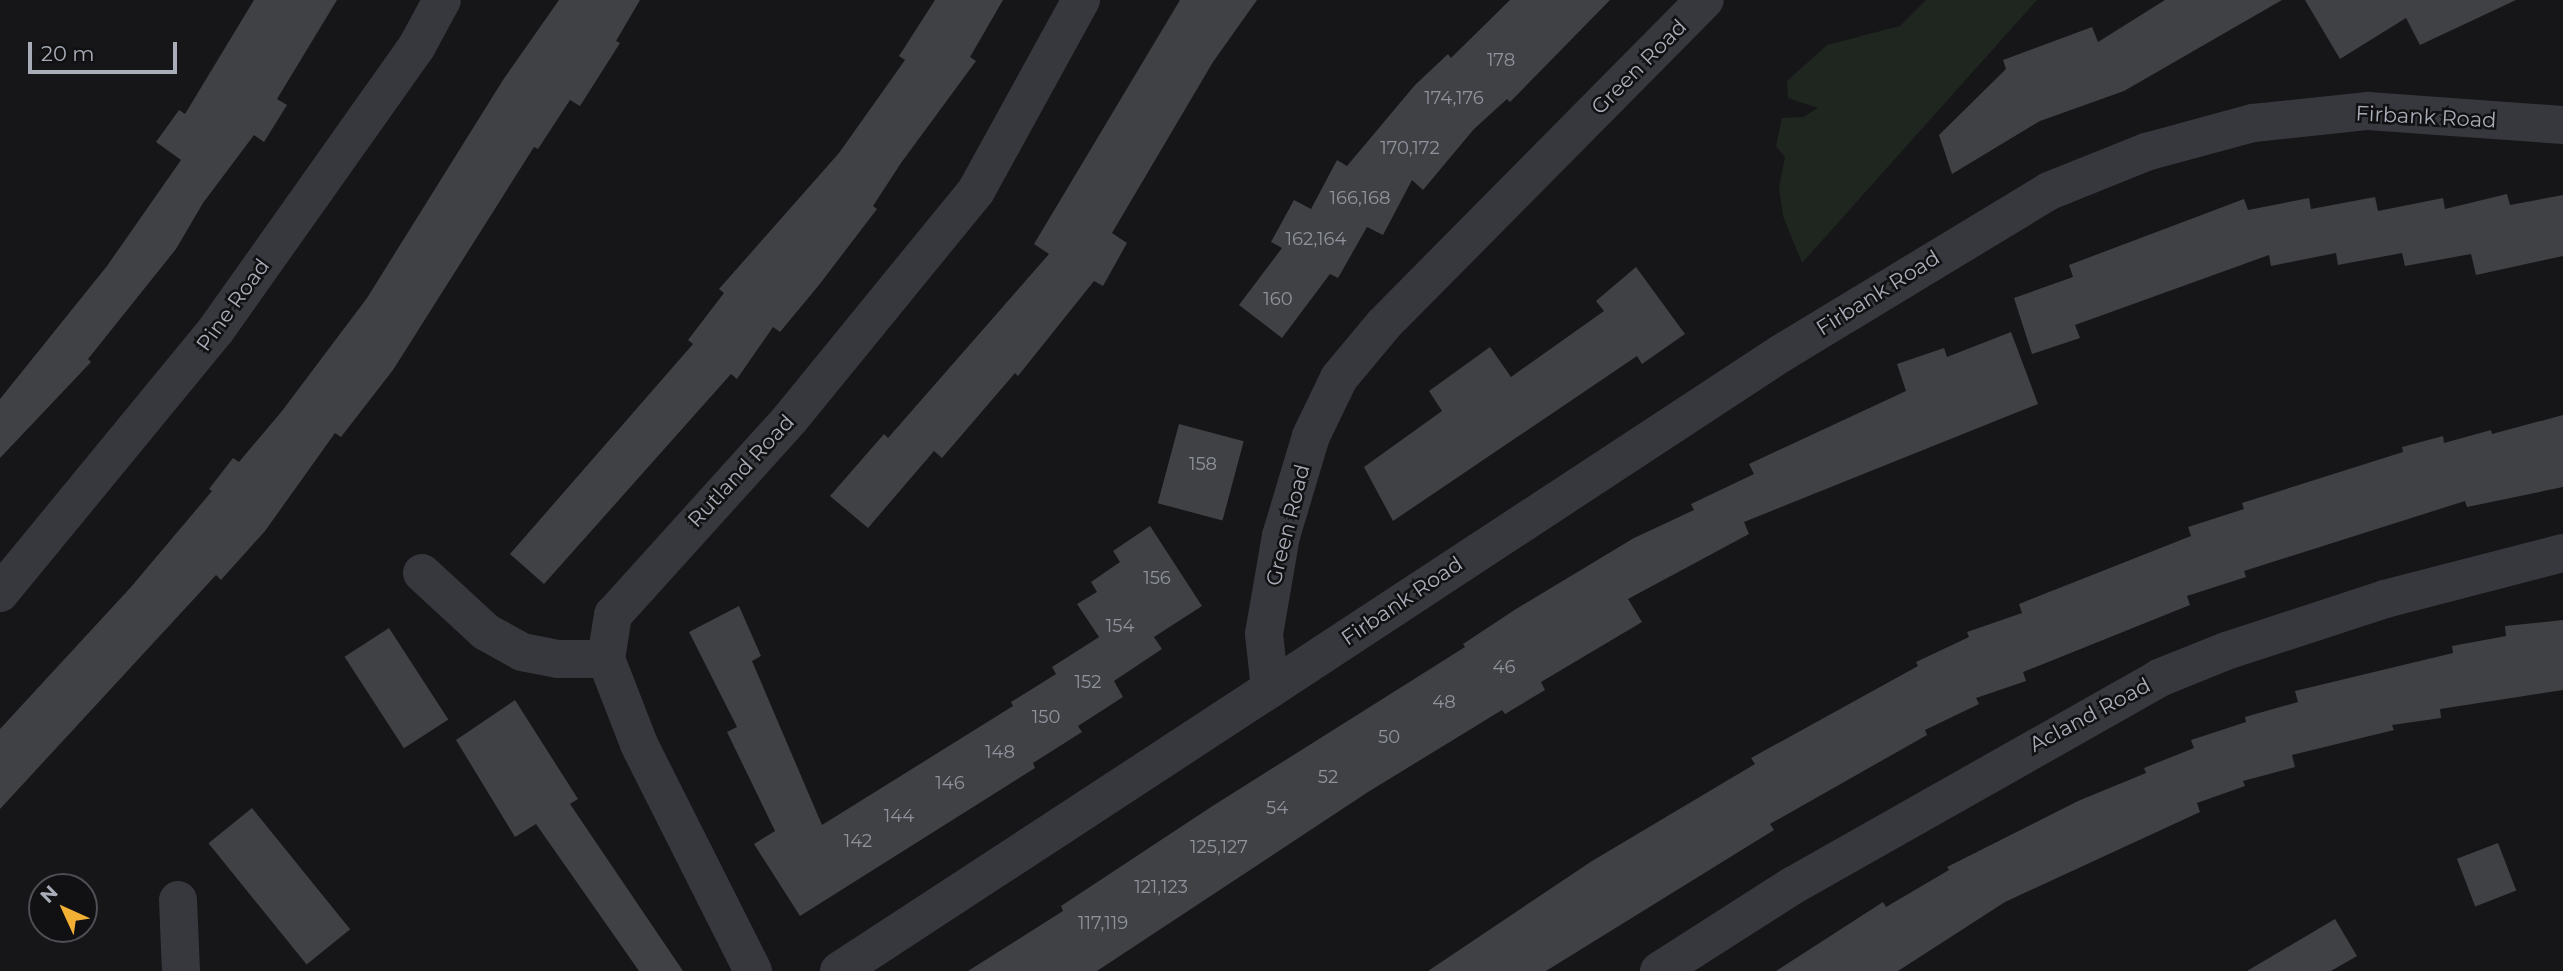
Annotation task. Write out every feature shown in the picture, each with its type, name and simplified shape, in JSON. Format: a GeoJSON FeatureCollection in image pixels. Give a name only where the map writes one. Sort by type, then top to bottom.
{"type":"FeatureCollection","features":[{"type":"Feature","properties":{"kind":"street","name":"Pine Road"},"geometry":{"type":"LineString","coordinates":[[0,593],[216,331],[417,46],[442,0]]}},
{"type":"Feature","properties":{"kind":"street","name":"Rutland Road"},"geometry":{"type":"LineString","coordinates":[[606,659],[613,615],[799,409],[976,191],[1081,0]]}},
{"type":"Feature","properties":{"kind":"street","name":"Green Road"},"geometry":{"type":"LineString","coordinates":[[1270,689],[1264,634],[1281,536],[1311,436],[1339,378],[1384,324],[1705,0]]}},
{"type":"Feature","properties":{"kind":"street","name":"Firbank Road"},"geometry":{"type":"LineString","coordinates":[[1270,689],[1791,347],[2049,191],[2146,152],[2253,123],[2368,111],[2563,125]]}},
{"type":"Feature","properties":{"kind":"street","name":"Acland Road"},"geometry":{"type":"LineString","coordinates":[[1659,971],[1791,886],[2159,678],[2226,651],[2385,599],[2563,553]]}},
{"type":"Feature","properties":{"kind":"street"},"geometry":{"type":"LineString","coordinates":[[422,573],[486,632],[522,652],[557,659],[606,659],[639,744],[754,971]]}},
{"type":"Feature","properties":{"kind":"street"},"geometry":{"type":"LineString","coordinates":[[839,971],[1270,689]]}},
{"type":"Feature","properties":{"kind":"street"},"geometry":{"type":"LineString","coordinates":[[177,900],[181,971]]}},
{"type":"Feature","properties":{"kind":"shaded area"},"geometry":{"type":"Polygon","coordinates":[[[1926,0],[2037,0],[1802,263],[1783,216],[1779,187],[1785,157],[1776,146],[1782,118],[1803,117],[1818,108],[1788,98],[1787,81],[1827,45],[1900,26],[1926,0]]]}},
{"type":"Feature","properties":{"kind":"building"},"geometry":{"type":"Polygon","coordinates":[[[254,0],[337,0],[277,99],[287,105],[264,142],[254,135],[203,203],[176,249],[88,359],[91,362],[0,458],[0,399],[107,266],[181,160],[156,142],[179,110],[185,114],[254,0]]]}},
{"type":"Feature","properties":{"kind":"building"},"geometry":{"type":"Polygon","coordinates":[[[559,0],[640,0],[616,41],[620,43],[580,106],[570,100],[538,149],[534,147],[393,370],[341,437],[335,433],[265,531],[221,580],[216,575],[0,809],[0,729],[131,587],[212,491],[209,489],[233,458],[239,462],[282,411],[367,298],[503,80],[559,0]]]}},
{"type":"Feature","properties":{"kind":"building"},"geometry":{"type":"Polygon","coordinates":[[[935,0],[1003,0],[970,57],[976,61],[901,163],[873,206],[877,209],[780,332],[773,327],[737,379],[731,374],[544,584],[510,554],[693,344],[688,340],[724,293],[719,289],[839,153],[905,60],[899,56],[935,0]]]}},
{"type":"Feature","properties":{"kind":"building"},"geometry":{"type":"Polygon","coordinates":[[[1180,0],[1257,0],[1213,62],[1112,233],[1127,243],[1103,286],[1094,281],[1018,376],[1015,373],[942,458],[934,451],[868,528],[830,496],[884,434],[888,438],[1049,254],[1034,244],[1180,0]]]}},
{"type":"Feature","properties":{"kind":"building"},"geometry":{"type":"Polygon","coordinates":[[[1510,0],[1610,0],[1510,102],[1507,99],[1474,129],[1423,190],[1412,180],[1383,235],[1367,227],[1338,278],[1330,274],[1282,338],[1239,305],[1282,248],[1271,242],[1294,200],[1311,209],[1337,160],[1347,166],[1415,85],[1448,54],[1451,58],[1510,0]]]}},
{"type":"Feature","properties":{"kind":"building"},"geometry":{"type":"Polygon","coordinates":[[[2165,0],[2282,0],[2124,91],[2040,121],[1952,174],[1939,135],[2006,69],[2003,60],[2092,27],[2098,42],[2165,0]]]}},
{"type":"Feature","properties":{"kind":"building"},"geometry":{"type":"Polygon","coordinates":[[[2305,0],[2516,0],[2420,45],[2406,18],[2340,59],[2305,0]]]}},
{"type":"Feature","properties":{"kind":"building"},"geometry":{"type":"Polygon","coordinates":[[[2507,194],[2510,205],[2563,195],[2563,256],[2476,275],[2471,254],[2405,266],[2402,253],[2338,265],[2336,253],[2271,266],[2269,255],[2075,325],[2080,338],[2032,354],[2014,298],[2073,277],[2069,265],[2244,199],[2248,210],[2309,198],[2311,209],[2375,197],[2378,211],[2443,198],[2445,209],[2507,194]]]}},
{"type":"Feature","properties":{"kind":"building"},"geometry":{"type":"Polygon","coordinates":[[[1636,267],[1685,334],[1642,364],[1637,356],[1393,521],[1364,467],[1442,411],[1429,391],[1490,347],[1511,377],[1604,311],[1596,301],[1636,267]]]}},
{"type":"Feature","properties":{"kind":"building"},"geometry":{"type":"Polygon","coordinates":[[[2011,332],[2038,404],[1744,522],[1749,534],[1628,599],[1642,622],[1541,682],[1545,690],[1505,714],[1502,710],[1368,792],[1097,971],[968,971],[1063,911],[1061,906],[1211,807],[1465,647],[1463,644],[1516,609],[1634,538],[1694,510],[1691,504],[1754,474],[1749,464],[1906,391],[1897,364],[1944,348],[1947,357],[2011,332]]]}},
{"type":"Feature","properties":{"kind":"building"},"geometry":{"type":"Polygon","coordinates":[[[2563,415],[2563,487],[2467,507],[2465,501],[2244,571],[2246,577],[2187,596],[2190,605],[2023,672],[2026,681],[1976,698],[1979,704],[1925,730],[1927,735],[1770,824],[1774,830],[1546,971],[1428,971],[1592,861],[1755,764],[1751,758],[1918,666],[1916,662],[1969,637],[1967,632],[2022,613],[2019,604],[2191,536],[2188,527],[2244,509],[2242,503],[2403,452],[2402,447],[2443,436],[2444,443],[2491,430],[2492,434],[2563,415]]]}},
{"type":"Feature","properties":{"kind":"building"},"geometry":{"type":"Polygon","coordinates":[[[1179,424],[1244,441],[1222,521],[1158,503],[1179,424]]]}},
{"type":"Feature","properties":{"kind":"building"},"geometry":{"type":"Polygon","coordinates":[[[1150,526],[1202,606],[1154,637],[1162,649],[1114,681],[1123,697],[1078,726],[1082,732],[1033,763],[1035,768],[800,916],[754,844],[775,831],[727,732],[737,727],[689,632],[739,606],[761,656],[752,661],[822,825],[1013,706],[1011,702],[1056,674],[1052,667],[1099,637],[1077,604],[1097,592],[1091,582],[1120,562],[1113,551],[1150,526]]]}},
{"type":"Feature","properties":{"kind":"building"},"geometry":{"type":"Polygon","coordinates":[[[2563,620],[2563,690],[2440,709],[2441,718],[2392,725],[2394,730],[2292,755],[2295,767],[2243,781],[2245,786],[2197,803],[2200,812],[2005,902],[1898,971],[1776,971],[1883,902],[1886,907],[1949,870],[1947,867],[2078,801],[2146,773],[2144,768],[2194,748],[2191,740],[2246,722],[2245,717],[2298,702],[2295,691],[2453,653],[2452,646],[2506,636],[2505,626],[2563,620]]]}},
{"type":"Feature","properties":{"kind":"building"},"geometry":{"type":"Polygon","coordinates":[[[389,628],[448,719],[404,748],[345,657],[389,628]]]}},
{"type":"Feature","properties":{"kind":"building"},"geometry":{"type":"Polygon","coordinates":[[[515,700],[578,799],[570,804],[683,971],[639,971],[536,824],[515,837],[456,740],[515,700]]]}},
{"type":"Feature","properties":{"kind":"building"},"geometry":{"type":"Polygon","coordinates":[[[252,808],[350,929],[307,964],[208,843],[252,808]]]}},
{"type":"Feature","properties":{"kind":"building"},"geometry":{"type":"Polygon","coordinates":[[[2498,843],[2516,891],[2475,906],[2457,859],[2498,843]]]}},
{"type":"Feature","properties":{"kind":"building"},"geometry":{"type":"Polygon","coordinates":[[[2335,919],[2357,956],[2331,971],[2247,971],[2335,919]]]}}]}
